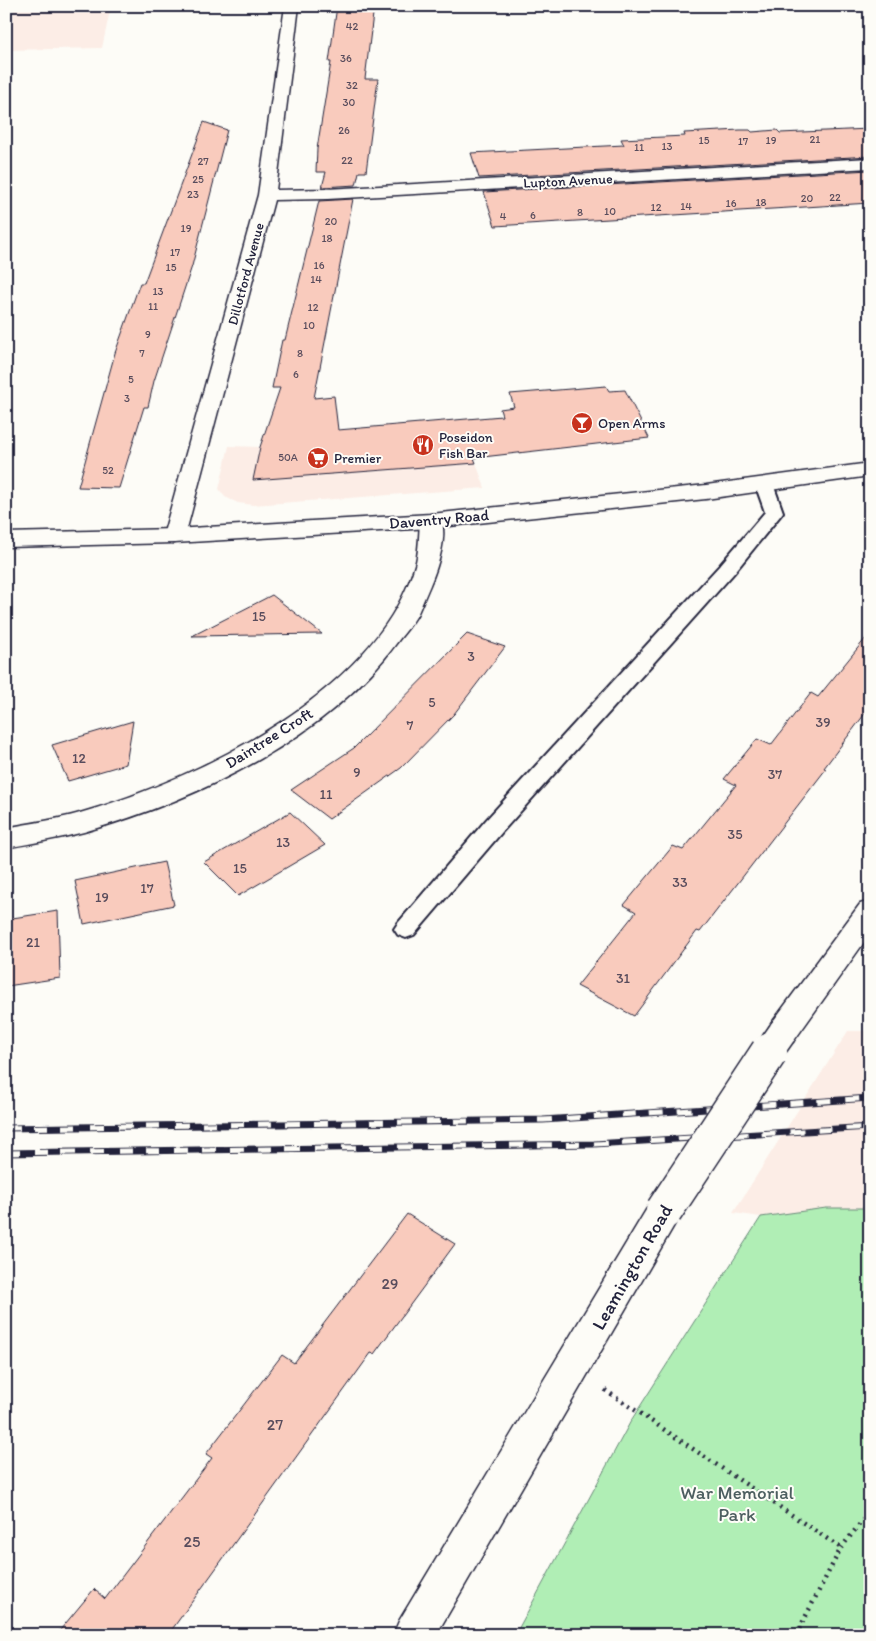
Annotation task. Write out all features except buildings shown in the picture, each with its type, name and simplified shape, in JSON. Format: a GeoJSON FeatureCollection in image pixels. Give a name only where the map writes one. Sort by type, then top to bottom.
{"type":"FeatureCollection","features":[{"type":"Feature","properties":{"kind":"street","name":"Dillotford Avenue"},"geometry":{"type":"LineString","coordinates":[[174,536],[267,195],[292,6]]}},
{"type":"Feature","properties":{"kind":"street","name":"Lupton Avenue"},"geometry":{"type":"LineString","coordinates":[[267,195],[336,193],[870,163]]}},
{"type":"Feature","properties":{"kind":"street","name":"Daventry Road"},"geometry":{"type":"LineString","coordinates":[[6,540],[174,536],[431,521],[764,484],[870,469]]}},
{"type":"Feature","properties":{"kind":"street","name":"Daintree Croft"},"geometry":{"type":"LineString","coordinates":[[6,838],[83,822],[144,802],[189,784],[234,762],[314,712],[372,659],[398,626],[413,601],[427,566],[431,521]]}},
{"type":"Feature","properties":{"kind":"street","name":"Leamington Road"},"geometry":{"type":"LineString","coordinates":[[413,1635],[664,1212],[782,1033],[870,912]]}},
{"type":"Feature","properties":{"kind":"lane"},"geometry":{"type":"LineString","coordinates":[[406,929],[494,826],[720,577],[774,512],[764,484]]}},
{"type":"Feature","properties":{"kind":"path"},"geometry":{"type":"LineString","coordinates":[[573,1368],[841,1548]]}},
{"type":"Feature","properties":{"kind":"path"},"geometry":{"type":"LineString","coordinates":[[796,1635],[841,1548],[870,1510]]}},
{"type":"Feature","properties":{"kind":"shaded area"},"geometry":{"type":"Polygon","coordinates":[[[6,6],[111,6],[102,48],[6,50],[6,6]]]}},
{"type":"Feature","properties":{"kind":"shaded area"},"geometry":{"type":"Polygon","coordinates":[[[229,446],[260,447],[345,473],[476,463],[485,488],[253,505],[238,503],[225,497],[219,489],[229,446]]]}},
{"type":"Feature","properties":{"kind":"shaded area"},"geometry":{"type":"Polygon","coordinates":[[[848,1031],[870,1031],[870,1208],[826,1208],[761,1217],[733,1213],[848,1031]]]}},
{"type":"Feature","properties":{"kind":"green space","name":"War Memorial Park"},"geometry":{"type":"Polygon","coordinates":[[[826,1208],[870,1208],[870,1635],[515,1635],[632,1419],[761,1217],[826,1208]]]}},
{"type":"Feature","properties":{"kind":"railway"},"geometry":{"type":"LineString","coordinates":[[6,1128],[543,1120],[870,1098]]}},
{"type":"Feature","properties":{"kind":"railway"},"geometry":{"type":"LineString","coordinates":[[6,1153],[594,1144],[870,1127]]}},
{"type":"Feature","properties":{"kind":"place","name":"Open Arms"},"geometry":{"type":"Point","coordinates":[582,423]}},
{"type":"Feature","properties":{"kind":"place","name":"Poseidon Fish Bar"},"geometry":{"type":"Point","coordinates":[423,445]}},
{"type":"Feature","properties":{"kind":"place","name":"Premier"},"geometry":{"type":"Point","coordinates":[318,458]}}]}
